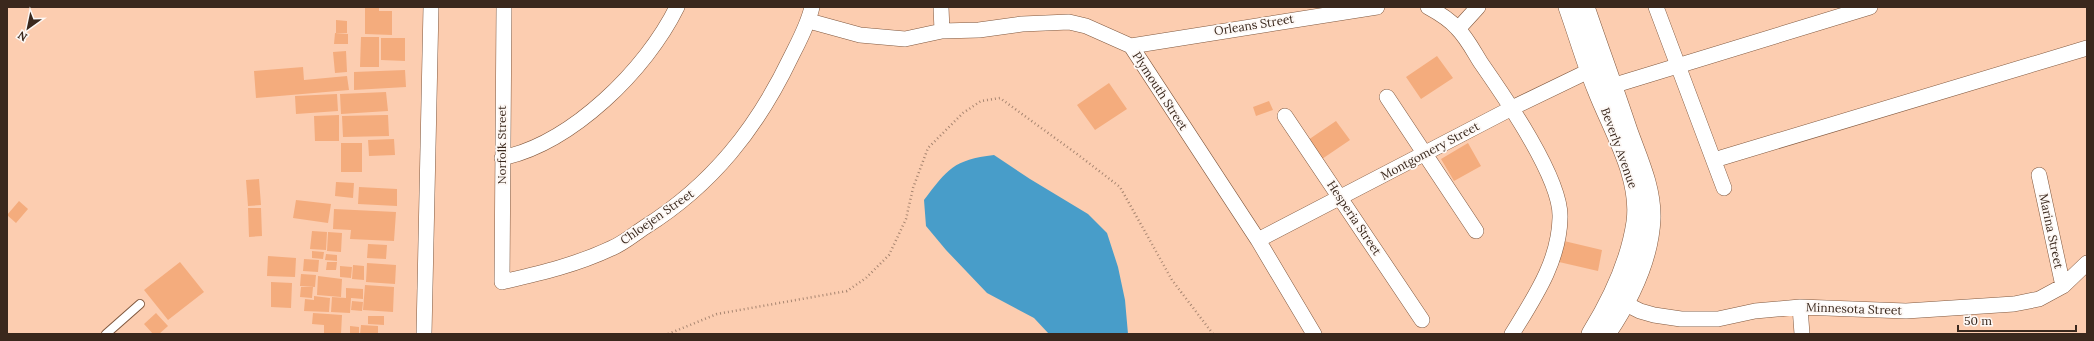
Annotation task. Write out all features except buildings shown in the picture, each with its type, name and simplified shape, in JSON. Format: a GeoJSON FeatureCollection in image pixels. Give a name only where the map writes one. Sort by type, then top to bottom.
{"type":"FeatureCollection","features":[{"type":"Feature","properties":{"kind":"street"},"geometry":{"type":"LineString","coordinates":[[424,334],[431,7]]}},
{"type":"Feature","properties":{"kind":"street","name":"Norfolk Street"},"geometry":{"type":"LineString","coordinates":[[502,282],[504,7]]}},
{"type":"Feature","properties":{"kind":"street"},"geometry":{"type":"LineString","coordinates":[[502,158],[540,145],[604,102],[641,62],[668,25],[677,7]]}},
{"type":"Feature","properties":{"kind":"street"},"geometry":{"type":"LineString","coordinates":[[941,7],[942,31]]}},
{"type":"Feature","properties":{"kind":"street","name":"Orleans Street"},"geometry":{"type":"LineString","coordinates":[[1131,46],[1310,12],[1377,7]]}},
{"type":"Feature","properties":{"kind":"street"},"geometry":{"type":"LineString","coordinates":[[1428,7],[1442,14],[1458,28],[1512,108],[1552,181],[1561,217],[1557,250],[1538,291],[1512,334]]}},
{"type":"Feature","properties":{"kind":"street"},"geometry":{"type":"LineString","coordinates":[[1458,28],[1478,7]]}},
{"type":"Feature","properties":{"kind":"street","name":"Beverly Avenue"},"geometry":{"type":"LineString","coordinates":[[1568,7],[1597,67],[1605,89],[1646,181],[1651,218],[1646,252],[1620,301],[1606,334]]}},
{"type":"Feature","properties":{"kind":"street","name":"Beverly Avenue"},"geometry":{"type":"LineString","coordinates":[[1584,7],[1597,67]]}},
{"type":"Feature","properties":{"kind":"street"},"geometry":{"type":"LineString","coordinates":[[1656,7],[1724,188]]}},
{"type":"Feature","properties":{"kind":"street"},"geometry":{"type":"LineString","coordinates":[[1605,89],[1677,65],[1870,7]]}},
{"type":"Feature","properties":{"kind":"street","name":"Plymouth Street"},"geometry":{"type":"LineString","coordinates":[[810,14],[860,36],[905,39],[942,31],[978,30],[1022,24],[1069,22],[1086,26],[1131,46],[1258,240],[1314,334]]}},
{"type":"Feature","properties":{"kind":"street","name":"Chloejen Street"},"geometry":{"type":"LineString","coordinates":[[502,282],[575,264],[614,248],[692,194],[725,160],[753,125],[780,80],[810,14]]}},
{"type":"Feature","properties":{"kind":"street"},"geometry":{"type":"LineString","coordinates":[[1714,160],[2087,48]]}},
{"type":"Feature","properties":{"kind":"street","name":"Montgomery Street"},"geometry":{"type":"LineString","coordinates":[[1258,240],[1512,108],[1597,67]]}},
{"type":"Feature","properties":{"kind":"street"},"geometry":{"type":"LineString","coordinates":[[1387,97],[1476,231]]}},
{"type":"Feature","properties":{"kind":"street","name":"Hesperia Street"},"geometry":{"type":"LineString","coordinates":[[1285,116],[1422,320]]}},
{"type":"Feature","properties":{"kind":"street","name":"Marina Street"},"geometry":{"type":"LineString","coordinates":[[2039,175],[2063,286]]}},
{"type":"Feature","properties":{"kind":"street","name":"Minnesota Street"},"geometry":{"type":"LineString","coordinates":[[1620,301],[1654,316],[1681,319],[1718,319],[1755,311],[1800,307],[1906,311],[2014,304],[2039,299],[2063,286],[2087,263]]}},
{"type":"Feature","properties":{"kind":"street","name":"Beverly Avenue"},"geometry":{"type":"LineString","coordinates":[[1591,334],[1620,301]]}},
{"type":"Feature","properties":{"kind":"street"},"geometry":{"type":"LineString","coordinates":[[1800,307],[1802,334]]}},
{"type":"Feature","properties":{"kind":"lane"},"geometry":{"type":"LineString","coordinates":[[106,334],[140,304]]}},
{"type":"Feature","properties":{"kind":"path"},"geometry":{"type":"LineString","coordinates":[[668,334],[717,314],[847,291],[866,278],[889,255],[906,219],[913,188],[928,148],[963,113],[981,101],[1000,98],[1120,187],[1172,280],[1213,334]]}},
{"type":"Feature","properties":{"kind":"water"},"geometry":{"type":"Polygon","coordinates":[[[994,155],[1088,214],[1107,233],[1118,267],[1125,300],[1128,334],[1049,334],[1034,318],[987,293],[946,250],[926,226],[924,200],[946,173],[960,163],[980,157],[994,155]]]}}]}
